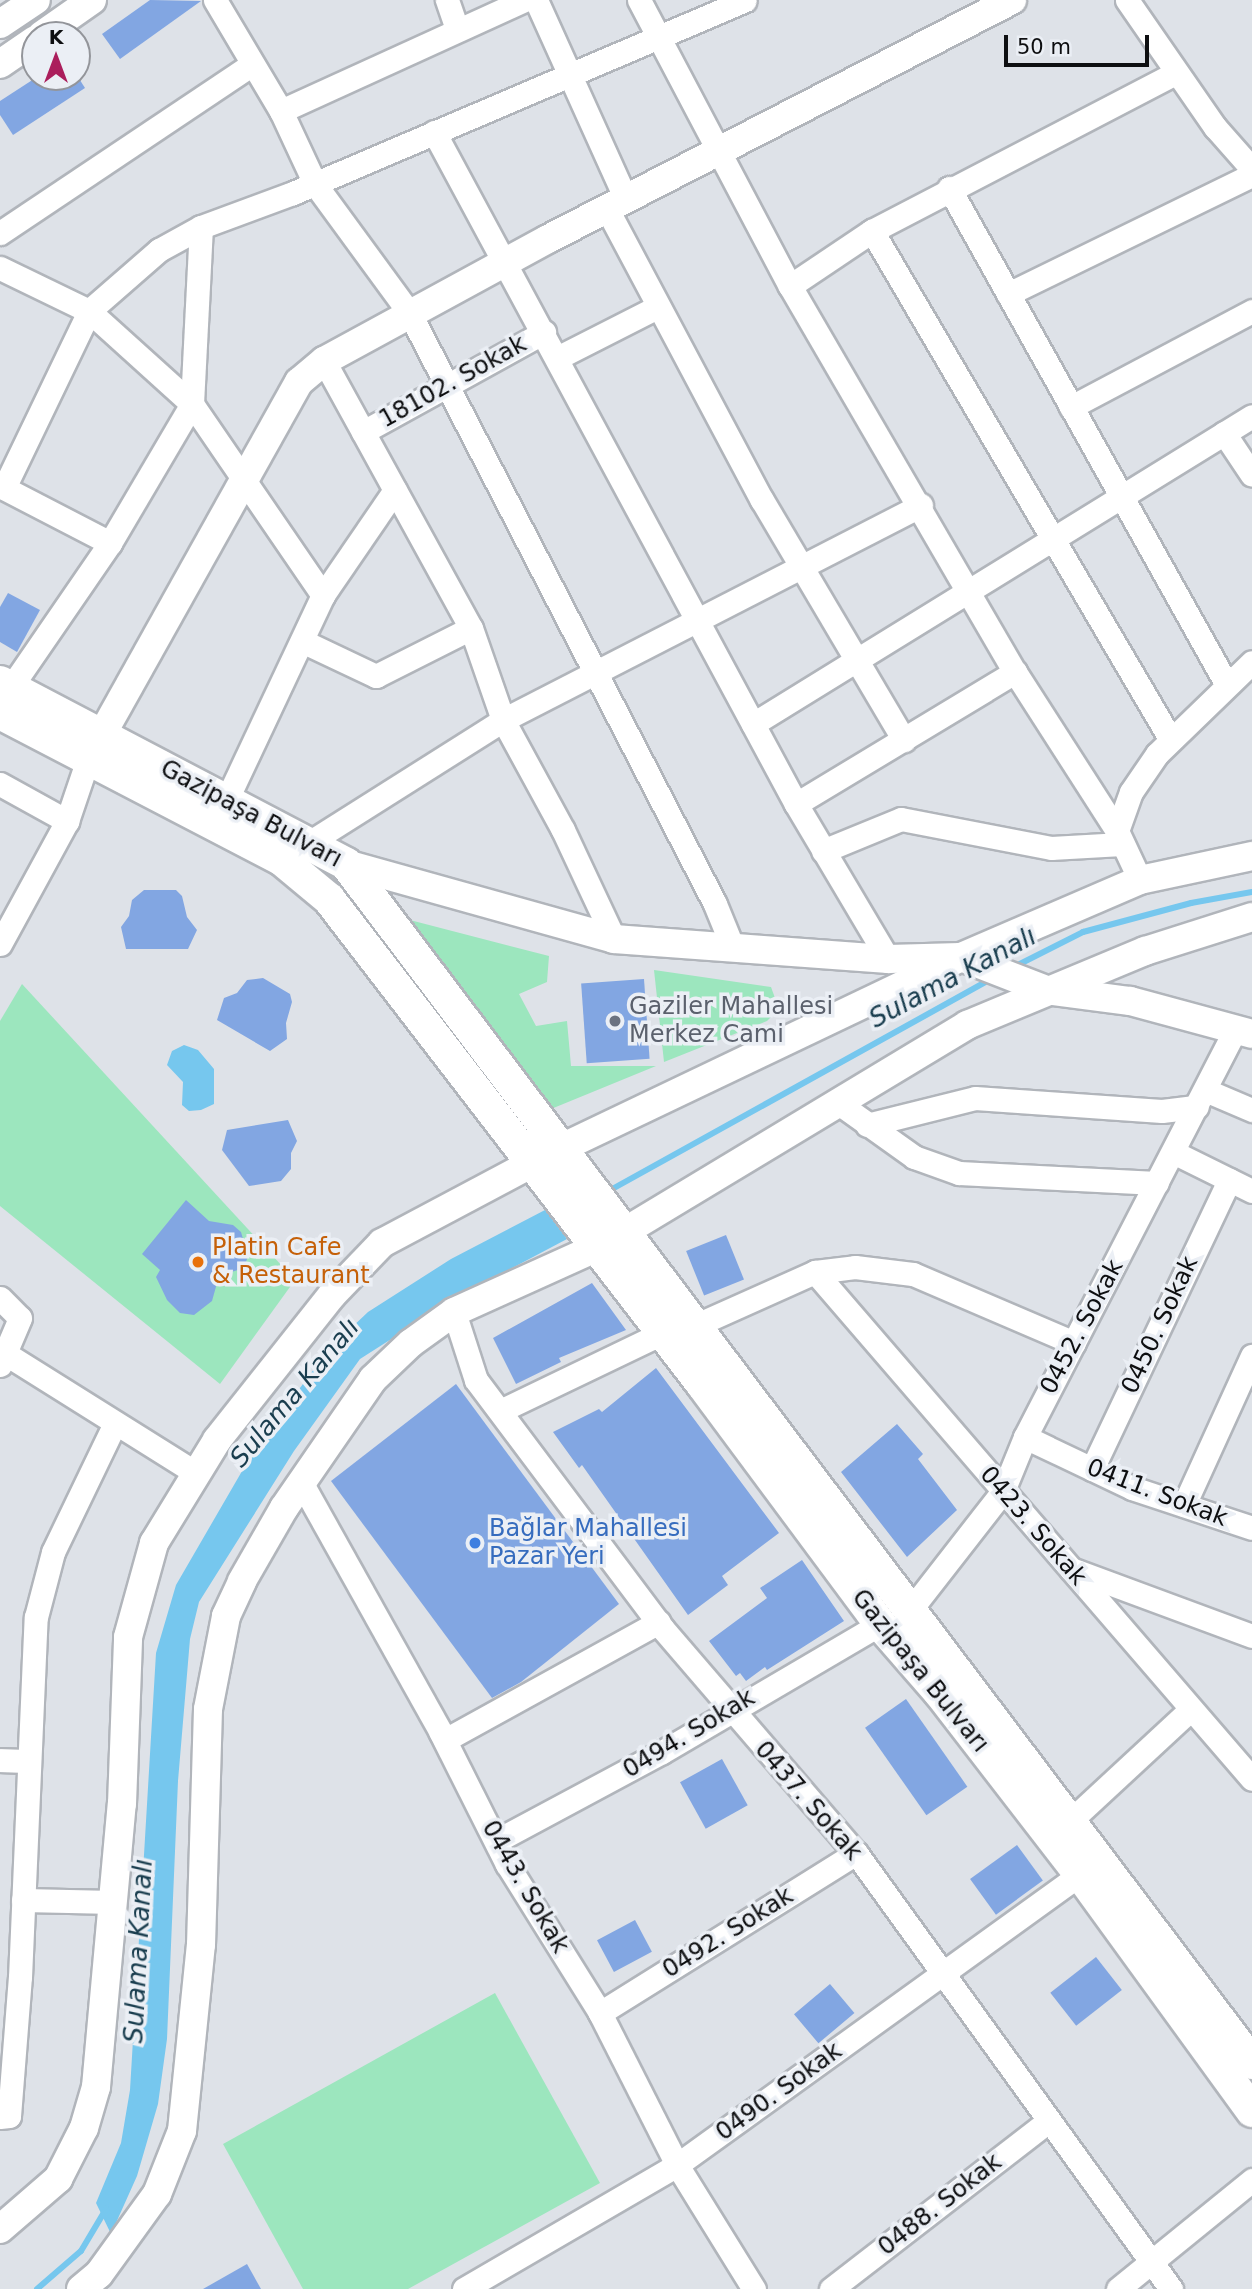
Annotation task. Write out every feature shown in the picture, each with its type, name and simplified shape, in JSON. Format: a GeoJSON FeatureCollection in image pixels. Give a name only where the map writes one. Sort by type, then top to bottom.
{"type":"FeatureCollection","features":[{"type":"Feature","properties":{"kind":"main road","name":"Gazipaşa Bulvarı"},"geometry":{"type":"LineString","coordinates":[[4,694],[282,860],[329,899],[557,1161],[605,1206],[894,1618],[940,1693],[1080,1874],[1252,2111]]}},
{"type":"Feature","properties":{"kind":"main road","name":"Gazipaşa Bulvarı"},"geometry":{"type":"LineString","coordinates":[[93,748],[228,799],[346,864],[405,936],[557,1161],[556,1195],[660,1334],[894,1618],[1069,1822],[1252,2063]]}},
{"type":"Feature","properties":{"kind":"street"},"geometry":{"type":"LineString","coordinates":[[0,24],[36,0]]}},
{"type":"Feature","properties":{"kind":"street"},"geometry":{"type":"LineString","coordinates":[[62,21],[92,0]]}},
{"type":"Feature","properties":{"kind":"street"},"geometry":{"type":"LineString","coordinates":[[215,0],[281,111],[315,184],[410,314],[715,904],[733,948]]}},
{"type":"Feature","properties":{"kind":"street"},"geometry":{"type":"LineString","coordinates":[[447,0],[457,29]]}},
{"type":"Feature","properties":{"kind":"street"},"geometry":{"type":"LineString","coordinates":[[281,111],[526,0]]}},
{"type":"Feature","properties":{"kind":"street"},"geometry":{"type":"LineString","coordinates":[[536,0],[568,73],[657,307],[799,565],[904,740]]}},
{"type":"Feature","properties":{"kind":"street"},"geometry":{"type":"LineString","coordinates":[[639,0],[790,286],[921,505],[1015,672],[1119,837],[1140,880]]}},
{"type":"Feature","properties":{"kind":"street"},"geometry":{"type":"LineString","coordinates":[[110,543],[2,487],[89,311],[159,250],[201,227],[315,184],[568,73],[661,40],[745,0]]}},
{"type":"Feature","properties":{"kind":"street"},"geometry":{"type":"LineString","coordinates":[[1,938],[67,821],[93,748],[299,382],[324,362],[506,262],[1012,0]]}},
{"type":"Feature","properties":{"kind":"street"},"geometry":{"type":"LineString","coordinates":[[1127,0],[1176,73],[1252,169]]}},
{"type":"Feature","properties":{"kind":"street"},"geometry":{"type":"LineString","coordinates":[[0,64],[21,50]]}},
{"type":"Feature","properties":{"kind":"street"},"geometry":{"type":"LineString","coordinates":[[0,233],[252,64]]}},
{"type":"Feature","properties":{"kind":"street"},"geometry":{"type":"LineString","coordinates":[[790,286],[872,230],[1176,73]]}},
{"type":"Feature","properties":{"kind":"street"},"geometry":{"type":"LineString","coordinates":[[434,132],[796,804],[888,959]]}},
{"type":"Feature","properties":{"kind":"street"},"geometry":{"type":"LineString","coordinates":[[1009,294],[1252,175]]}},
{"type":"Feature","properties":{"kind":"street"},"geometry":{"type":"LineString","coordinates":[[949,188],[1227,685]]}},
{"type":"Feature","properties":{"kind":"street"},"geometry":{"type":"LineString","coordinates":[[4,694],[110,543],[192,404],[201,227]]}},
{"type":"Feature","properties":{"kind":"street"},"geometry":{"type":"LineString","coordinates":[[872,230],[1171,740]]}},
{"type":"Feature","properties":{"kind":"street"},"geometry":{"type":"LineString","coordinates":[[0,268],[89,311],[192,404],[323,595]]}},
{"type":"Feature","properties":{"kind":"street","name":"18102. Sokak"},"geometry":{"type":"LineString","coordinates":[[558,358],[657,307]]}},
{"type":"Feature","properties":{"kind":"street"},"geometry":{"type":"LineString","coordinates":[[1072,407],[1252,311]]}},
{"type":"Feature","properties":{"kind":"street","name":"18102. Sokak"},"geometry":{"type":"LineString","coordinates":[[363,432],[544,332]]}},
{"type":"Feature","properties":{"kind":"street"},"geometry":{"type":"LineString","coordinates":[[324,362],[471,628],[503,720],[563,830],[614,939]]}},
{"type":"Feature","properties":{"kind":"street"},"geometry":{"type":"LineString","coordinates":[[753,724],[970,595],[1053,539],[1252,416]]}},
{"type":"Feature","properties":{"kind":"street"},"geometry":{"type":"LineString","coordinates":[[1224,433],[1252,475]]}},
{"type":"Feature","properties":{"kind":"street"},"geometry":{"type":"LineString","coordinates":[[228,799],[323,595],[395,490]]}},
{"type":"Feature","properties":{"kind":"street"},"geometry":{"type":"LineString","coordinates":[[307,844],[503,720],[597,674],[799,565],[921,505]]}},
{"type":"Feature","properties":{"kind":"street"},"geometry":{"type":"LineString","coordinates":[[302,641],[376,676],[471,628]]}},
{"type":"Feature","properties":{"kind":"street"},"geometry":{"type":"LineString","coordinates":[[1119,837],[1131,792],[1171,740],[1252,662]]}},
{"type":"Feature","properties":{"kind":"street"},"geometry":{"type":"LineString","coordinates":[[796,804],[1015,672]]}},
{"type":"Feature","properties":{"kind":"street"},"geometry":{"type":"LineString","coordinates":[[0,784],[67,821]]}},
{"type":"Feature","properties":{"kind":"street"},"geometry":{"type":"LineString","coordinates":[[823,851],[901,819],[1051,848],[1119,837]]}},
{"type":"Feature","properties":{"kind":"street"},"geometry":{"type":"LineString","coordinates":[[0,2229],[58,2179],[84,2128],[102,2036],[114,1902],[128,1637],[154,1543],[217,1440],[332,1295],[382,1243],[557,1161],[961,957],[1140,880],[1252,856]]}},
{"type":"Feature","properties":{"kind":"street"},"geometry":{"type":"LineString","coordinates":[[346,864],[614,939],[888,959],[961,957],[1046,990],[1130,1001],[1244,1031]]}},
{"type":"Feature","properties":{"kind":"street"},"geometry":{"type":"LineString","coordinates":[[624,1232],[967,1025],[1145,951],[1252,917]]}},
{"type":"Feature","properties":{"kind":"street","name":"0452. Sokak"},"geometry":{"type":"LineString","coordinates":[[894,1618],[1003,1491],[1025,1437],[1201,1099],[1244,1031]]}},
{"type":"Feature","properties":{"kind":"street"},"geometry":{"type":"LineString","coordinates":[[867,1125],[975,1098],[1161,1111],[1201,1099],[1252,1110]]}},
{"type":"Feature","properties":{"kind":"street"},"geometry":{"type":"LineString","coordinates":[[837,1102],[914,1157],[958,1173],[1157,1183]]}},
{"type":"Feature","properties":{"kind":"street"},"geometry":{"type":"LineString","coordinates":[[1174,1152],[1252,1191]]}},
{"type":"Feature","properties":{"kind":"street","name":"0450. Sokak"},"geometry":{"type":"LineString","coordinates":[[1092,1469],[1229,1180]]}},
{"type":"Feature","properties":{"kind":"street"},"geometry":{"type":"LineString","coordinates":[[81,2289],[99,2274],[157,2194],[182,2131],[201,1945],[208,1709],[226,1616],[301,1482],[373,1379],[411,1343],[454,1312],[590,1241]]}},
{"type":"Feature","properties":{"kind":"street"},"geometry":{"type":"LineString","coordinates":[[692,1327],[815,1272],[855,1267],[913,1274],[1074,1343]]}},
{"type":"Feature","properties":{"kind":"street","name":"0423. Sokak"},"geometry":{"type":"LineString","coordinates":[[815,1272],[1252,1779]]}},
{"type":"Feature","properties":{"kind":"street"},"geometry":{"type":"LineString","coordinates":[[0,1298],[20,1318],[3,1360],[115,1423],[197,1474]]}},
{"type":"Feature","properties":{"kind":"street","name":"0437. Sokak"},"geometry":{"type":"LineString","coordinates":[[454,1312],[476,1380],[728,1709],[856,1853],[1171,2289]]}},
{"type":"Feature","properties":{"kind":"street"},"geometry":{"type":"LineString","coordinates":[[500,1411],[660,1334]]}},
{"type":"Feature","properties":{"kind":"street"},"geometry":{"type":"LineString","coordinates":[[1184,1505],[1252,1356]]}},
{"type":"Feature","properties":{"kind":"street"},"geometry":{"type":"LineString","coordinates":[[0,2117],[9,2116],[23,1900],[36,1617],[53,1552],[115,1423]]}},
{"type":"Feature","properties":{"kind":"street","name":"0411. Sokak"},"geometry":{"type":"LineString","coordinates":[[1025,1437],[1092,1469],[1252,1528]]}},
{"type":"Feature","properties":{"kind":"street","name":"0443. Sokak"},"geometry":{"type":"LineString","coordinates":[[301,1482],[445,1740],[496,1841],[600,2013],[677,2165],[754,2289]]}},
{"type":"Feature","properties":{"kind":"street"},"geometry":{"type":"LineString","coordinates":[[1070,1569],[1252,1636]]}},
{"type":"Feature","properties":{"kind":"street","name":"0494. Sokak"},"geometry":{"type":"LineString","coordinates":[[496,1841],[662,1752],[728,1709],[894,1618]]}},
{"type":"Feature","properties":{"kind":"street"},"geometry":{"type":"LineString","coordinates":[[445,1740],[659,1622]]}},
{"type":"Feature","properties":{"kind":"street"},"geometry":{"type":"LineString","coordinates":[[1069,1822],[1191,1709]]}},
{"type":"Feature","properties":{"kind":"street"},"geometry":{"type":"LineString","coordinates":[[0,1760],[29,1760]]}},
{"type":"Feature","properties":{"kind":"street","name":"0492. Sokak"},"geometry":{"type":"LineString","coordinates":[[600,2013],[856,1853]]}},
{"type":"Feature","properties":{"kind":"street","name":"0490. Sokak"},"geometry":{"type":"LineString","coordinates":[[464,2289],[677,2165],[1080,1874]]}},
{"type":"Feature","properties":{"kind":"street"},"geometry":{"type":"LineString","coordinates":[[23,1900],[114,1902]]}},
{"type":"Feature","properties":{"kind":"street","name":"0488. Sokak"},"geometry":{"type":"LineString","coordinates":[[831,2289],[1048,2121]]}},
{"type":"Feature","properties":{"kind":"street"},"geometry":{"type":"LineString","coordinates":[[1118,2289],[1252,2180]]}},
{"type":"Feature","properties":{"kind":"green space"},"geometry":{"type":"Polygon","coordinates":[[[406,919],[549,956],[547,982],[519,994],[536,1026],[567,1021],[571,1066],[656,1066],[551,1109],[406,919]]]}},
{"type":"Feature","properties":{"kind":"green space"},"geometry":{"type":"Polygon","coordinates":[[[654,970],[771,987],[779,1009],[767,1021],[664,1062],[654,970]]]}},
{"type":"Feature","properties":{"kind":"green space"},"geometry":{"type":"Polygon","coordinates":[[[22,984],[295,1280],[220,1384],[0,1206],[0,1021],[22,984]]]}},
{"type":"Feature","properties":{"kind":"green space"},"geometry":{"type":"Polygon","coordinates":[[[495,1993],[600,2183],[408,2289],[303,2289],[223,2144],[495,1993]]]}},
{"type":"Feature","properties":{"kind":"water"},"geometry":{"type":"Polygon","coordinates":[[[184,1045],[198,1050],[214,1069],[214,1104],[201,1110],[189,1111],[182,1105],[183,1082],[167,1065],[172,1051],[184,1045]]]}},
{"type":"Feature","properties":{"kind":"water"},"geometry":{"type":"Polygon","coordinates":[[[545,1210],[567,1239],[454,1299],[360,1359],[294,1451],[199,1602],[190,1639],[178,1781],[167,2039],[158,2104],[137,2176],[111,2234],[96,2203],[121,2143],[130,2090],[156,1653],[176,1585],[256,1447],[329,1349],[368,1312],[451,1259],[545,1210]]]}},
{"type":"Feature","properties":{"kind":"building"},"geometry":{"type":"Polygon","coordinates":[[[150,0],[201,1],[120,59],[102,34],[150,0]]]}},
{"type":"Feature","properties":{"kind":"building"},"geometry":{"type":"Polygon","coordinates":[[[21,87],[21,91],[80,91],[13,135],[0,115],[0,101],[21,87]]]}},
{"type":"Feature","properties":{"kind":"building"},"geometry":{"type":"Polygon","coordinates":[[[8,593],[40,610],[17,652],[0,642],[0,607],[8,593]]]}},
{"type":"Feature","properties":{"kind":"building"},"geometry":{"type":"Polygon","coordinates":[[[144,890],[176,890],[182,896],[187,917],[197,930],[188,949],[126,949],[121,927],[129,916],[132,900],[144,890]]]}},
{"type":"Feature","properties":{"kind":"building"},"geometry":{"type":"Polygon","coordinates":[[[263,978],[290,994],[292,1002],[286,1023],[287,1039],[270,1051],[217,1020],[224,998],[237,993],[247,980],[263,978]]]}},
{"type":"Feature","properties":{"kind":"building","name":"Gaziler Mahallesi Merkez Cami"},"geometry":{"type":"Polygon","coordinates":[[[644,979],[650,1059],[587,1063],[581,983],[644,979]]]}},
{"type":"Feature","properties":{"kind":"building"},"geometry":{"type":"Polygon","coordinates":[[[288,1120],[297,1141],[291,1153],[291,1169],[281,1181],[249,1186],[222,1150],[227,1130],[288,1120]]]}},
{"type":"Feature","properties":{"kind":"building","name":"Platin Cafe & Restaurant"},"geometry":{"type":"Polygon","coordinates":[[[186,1200],[209,1221],[233,1225],[241,1232],[248,1256],[244,1268],[219,1276],[212,1301],[194,1315],[180,1313],[167,1300],[156,1277],[160,1270],[142,1254],[186,1200]]]}},
{"type":"Feature","properties":{"kind":"building"},"geometry":{"type":"Polygon","coordinates":[[[726,1235],[744,1280],[704,1296],[686,1251],[726,1235]]]}},
{"type":"Feature","properties":{"kind":"building"},"geometry":{"type":"Polygon","coordinates":[[[592,1283],[626,1330],[559,1358],[561,1362],[516,1384],[493,1338],[592,1283]]]}},
{"type":"Feature","properties":{"kind":"building"},"geometry":{"type":"Polygon","coordinates":[[[656,1368],[779,1533],[722,1576],[728,1585],[688,1615],[582,1465],[579,1468],[553,1432],[599,1409],[602,1412],[656,1368]]]}},
{"type":"Feature","properties":{"kind":"building","name":"Bağlar Mahallesi Pazar Yeri"},"geometry":{"type":"Polygon","coordinates":[[[456,1384],[619,1604],[521,1682],[492,1698],[331,1481],[456,1384]]]}},
{"type":"Feature","properties":{"kind":"building"},"geometry":{"type":"Polygon","coordinates":[[[897,1424],[923,1454],[918,1459],[957,1510],[907,1557],[841,1472],[897,1424]]]}},
{"type":"Feature","properties":{"kind":"building"},"geometry":{"type":"Polygon","coordinates":[[[802,1560],[844,1621],[746,1681],[740,1673],[736,1676],[709,1641],[767,1598],[760,1588],[802,1560]]]}},
{"type":"Feature","properties":{"kind":"building"},"geometry":{"type":"Polygon","coordinates":[[[906,1699],[967,1787],[926,1815],[865,1728],[906,1699]]]}},
{"type":"Feature","properties":{"kind":"building"},"geometry":{"type":"Polygon","coordinates":[[[722,1759],[748,1805],[706,1829],[680,1782],[722,1759]]]}},
{"type":"Feature","properties":{"kind":"building"},"geometry":{"type":"Polygon","coordinates":[[[1017,1845],[1043,1881],[996,1915],[970,1879],[1017,1845]]]}},
{"type":"Feature","properties":{"kind":"building"},"geometry":{"type":"Polygon","coordinates":[[[635,1920],[652,1952],[614,1972],[597,1940],[635,1920]]]}},
{"type":"Feature","properties":{"kind":"building"},"geometry":{"type":"Polygon","coordinates":[[[1096,1957],[1122,1990],[1076,2026],[1050,1993],[1096,1957]]]}},
{"type":"Feature","properties":{"kind":"building"},"geometry":{"type":"Polygon","coordinates":[[[830,1984],[854,2013],[818,2043],[794,2014],[830,1984]]]}},
{"type":"Feature","properties":{"kind":"building"},"geometry":{"type":"Polygon","coordinates":[[[247,2264],[261,2289],[203,2289],[247,2264]]]}},
{"type":"Feature","properties":{"kind":"waterway","name":"Sulama Kanalı"},"geometry":{"type":"LineString","coordinates":[[1012,968],[1083,932],[1191,903],[1252,892]]}},
{"type":"Feature","properties":{"kind":"waterway","name":"Sulama Kanalı"},"geometry":{"type":"LineString","coordinates":[[605,1193],[993,978]]}},
{"type":"Feature","properties":{"kind":"waterway","name":"Sulama Kanalı"},"geometry":{"type":"LineString","coordinates":[[37,2289],[81,2251],[106,2209]]}},
{"type":"Feature","properties":{"kind":"place","name":"Gaziler Mahallesi Merkez Cami"},"geometry":{"type":"Point","coordinates":[615,1021]}},
{"type":"Feature","properties":{"kind":"place","name":"Platin Cafe & Restaurant"},"geometry":{"type":"Point","coordinates":[198,1262]}},
{"type":"Feature","properties":{"kind":"place","name":"Bağlar Mahallesi Pazar Yeri"},"geometry":{"type":"Point","coordinates":[475,1543]}}]}
